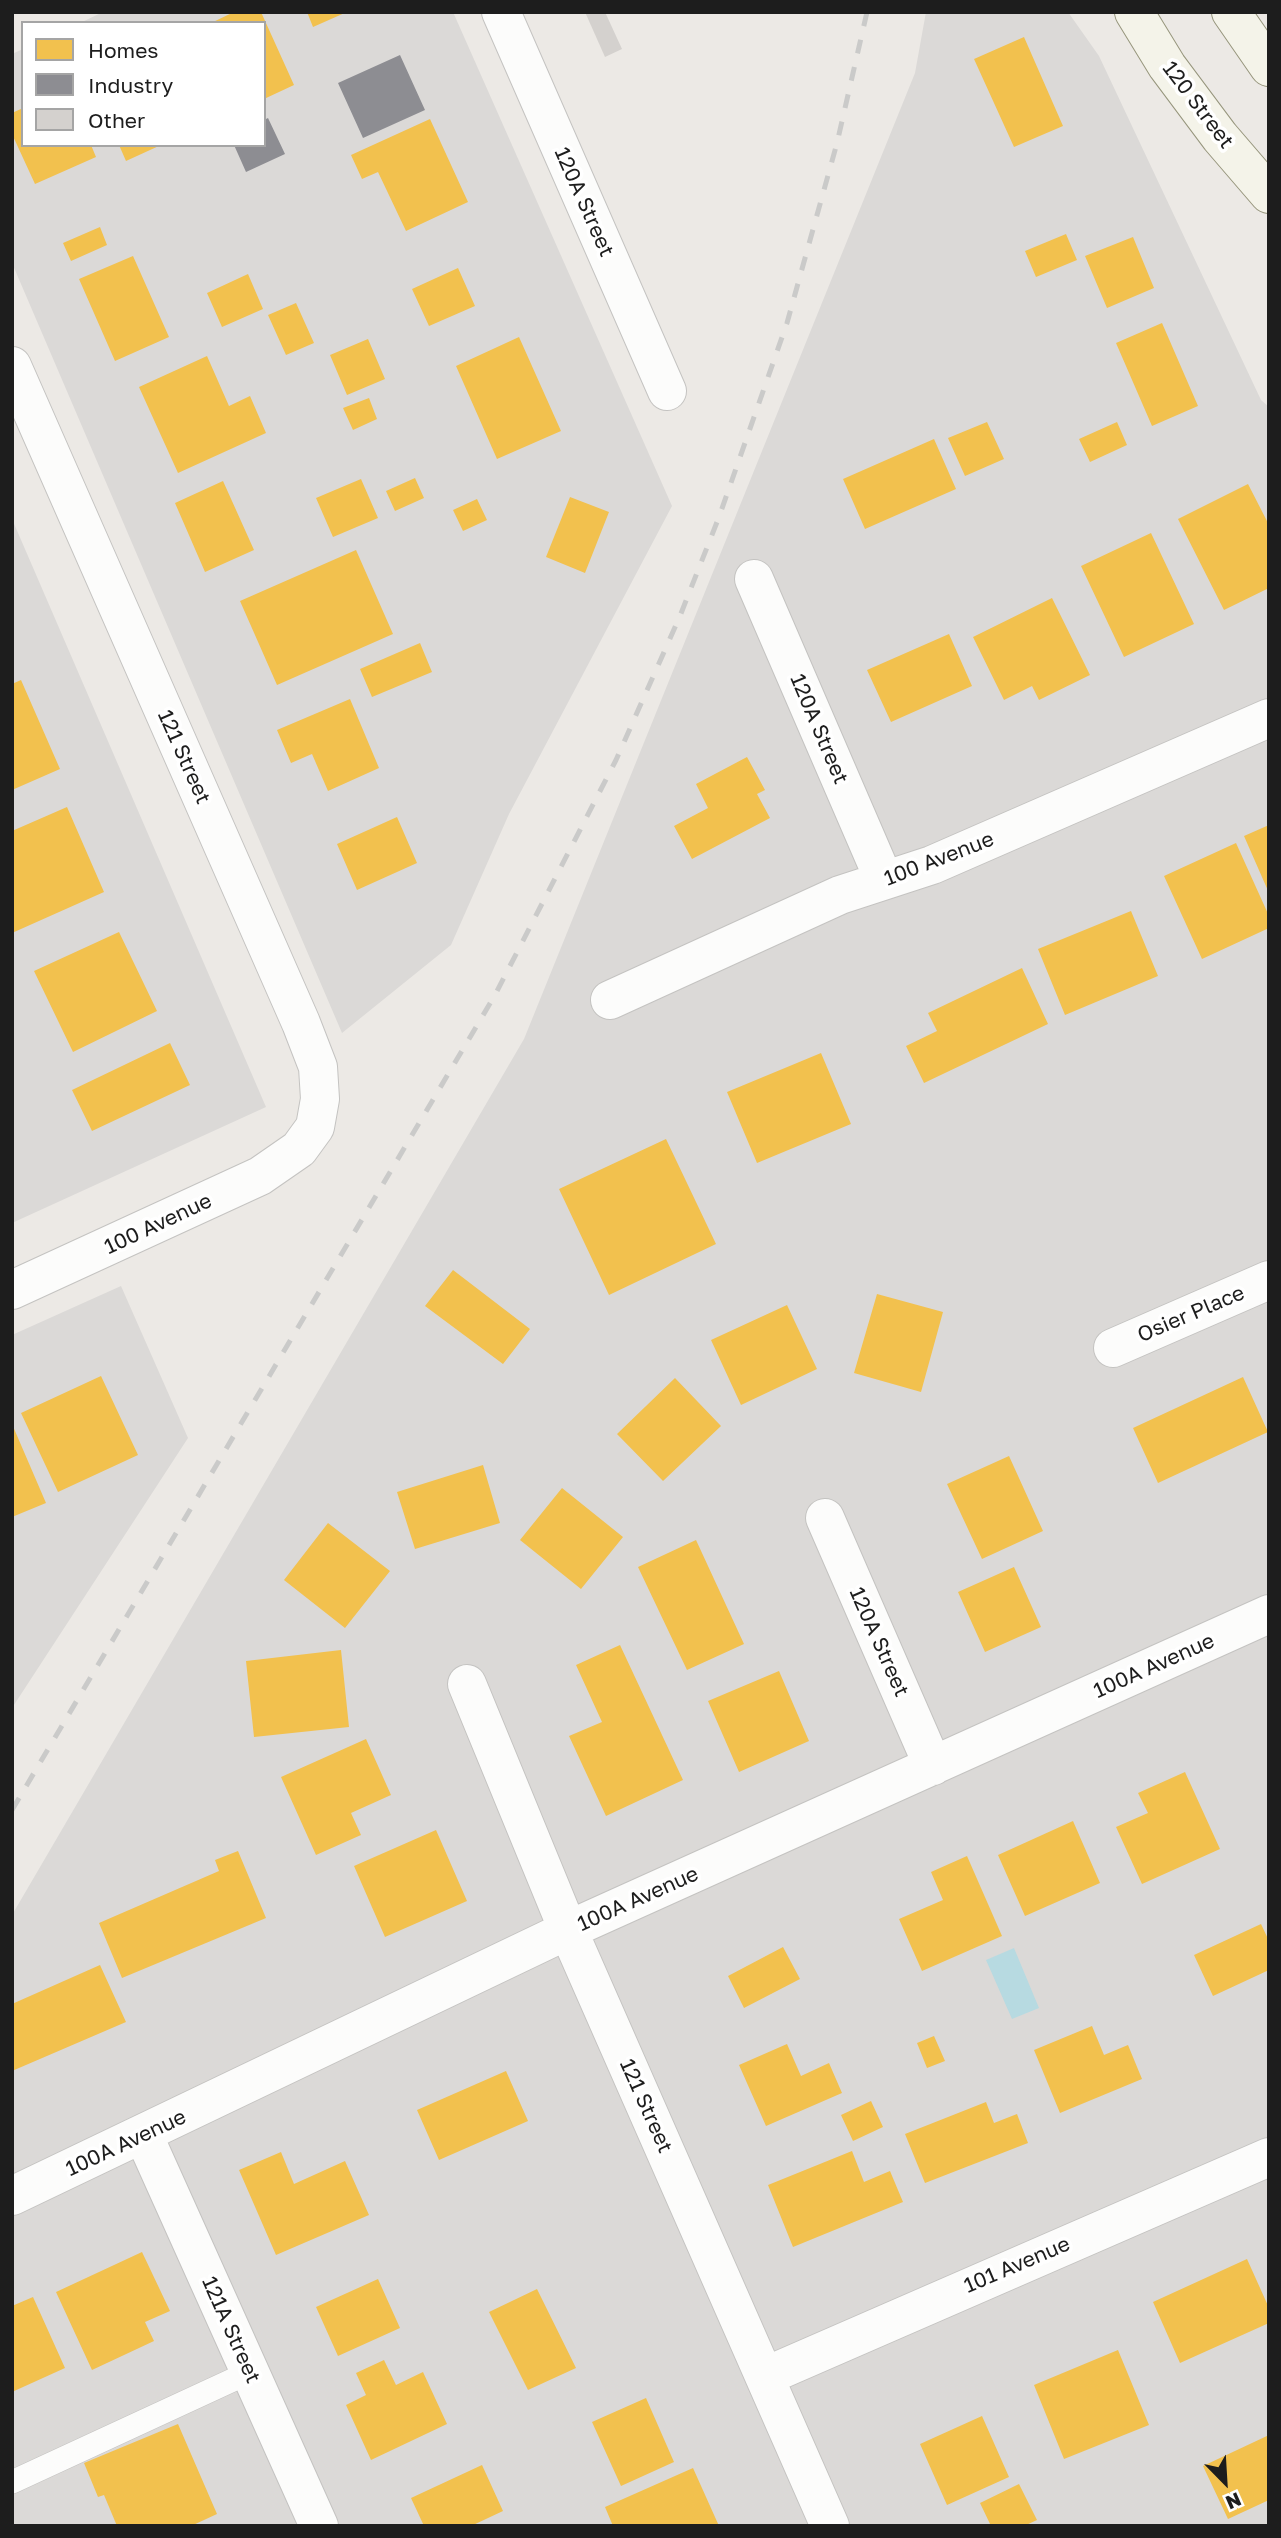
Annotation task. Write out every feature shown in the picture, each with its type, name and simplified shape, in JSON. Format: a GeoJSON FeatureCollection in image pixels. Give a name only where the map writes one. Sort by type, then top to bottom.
{"type":"FeatureCollection","features":[{"type":"Feature","properties":{"kind":"main road","name":"120 Street"},"geometry":{"type":"LineString","coordinates":[[1134,12],[1167,65],[1220,136],[1269,194]]}},
{"type":"Feature","properties":{"kind":"main road"},"geometry":{"type":"LineString","coordinates":[[1231,12],[1269,67]]}},
{"type":"Feature","properties":{"kind":"street","name":"120A Street"},"geometry":{"type":"LineString","coordinates":[[501,12],[667,391]]}},
{"type":"Feature","properties":{"kind":"street","name":"121 Street"},"geometry":{"type":"LineString","coordinates":[[12,366],[318,1067],[320,1099],[315,1127],[299,1149]]}},
{"type":"Feature","properties":{"kind":"street","name":"120A Street"},"geometry":{"type":"LineString","coordinates":[[754,579],[884,880]]}},
{"type":"Feature","properties":{"kind":"street","name":"100 Avenue"},"geometry":{"type":"LineString","coordinates":[[610,1000],[840,895],[945,859],[1269,718]]}},
{"type":"Feature","properties":{"kind":"street","name":"100 Avenue"},"geometry":{"type":"LineString","coordinates":[[12,1290],[260,1176],[299,1149]]}},
{"type":"Feature","properties":{"kind":"street","name":"Osier Place"},"geometry":{"type":"LineString","coordinates":[[1113,1348],[1269,1280]]}},
{"type":"Feature","properties":{"kind":"street","name":"120A Street"},"geometry":{"type":"LineString","coordinates":[[825,1518],[933,1766]]}},
{"type":"Feature","properties":{"kind":"street","name":"100A Avenue"},"geometry":{"type":"LineString","coordinates":[[12,2196],[568,1930],[1269,1614]]}},
{"type":"Feature","properties":{"kind":"street","name":"121 Street"},"geometry":{"type":"LineString","coordinates":[[467,1685],[568,1930],[830,2526]]}},
{"type":"Feature","properties":{"kind":"street","name":"121A Street"},"geometry":{"type":"LineString","coordinates":[[144,2134],[319,2526]]}},
{"type":"Feature","properties":{"kind":"street","name":"101 Avenue"},"geometry":{"type":"LineString","coordinates":[[766,2376],[1269,2157]]}},
{"type":"Feature","properties":{"kind":"lane"},"geometry":{"type":"LineString","coordinates":[[12,2482],[250,2372]]}},
{"type":"Feature","properties":{"kind":"shaded area"},"geometry":{"type":"Polygon","coordinates":[[[103,12],[453,12],[672,506],[509,814],[451,945],[342,1033],[12,263],[12,54],[21,50],[21,147],[266,147],[266,21],[84,21],[103,12]]]}},
{"type":"Feature","properties":{"kind":"shaded area"},"geometry":{"type":"Polygon","coordinates":[[[926,12],[1068,12],[1099,56],[1261,400],[1269,407],[1269,2526],[12,2526],[12,1915],[524,1039],[915,73],[926,12]]]}},
{"type":"Feature","properties":{"kind":"shaded area"},"geometry":{"type":"Polygon","coordinates":[[[12,519],[266,1107],[12,1223],[12,519]]]}},
{"type":"Feature","properties":{"kind":"shaded area"},"geometry":{"type":"Polygon","coordinates":[[[121,1286],[188,1438],[12,1708],[12,1335],[121,1286]]]}},
{"type":"Feature","properties":{"kind":"water"},"geometry":{"type":"Polygon","coordinates":[[[1014,1948],[1039,2008],[1012,2019],[986,1960],[1014,1948]]]}},
{"type":"Feature","properties":{"kind":"building: Homes"},"geometry":{"type":"Polygon","coordinates":[[[234,12],[261,12],[265,21],[215,21],[234,12]]]}},
{"type":"Feature","properties":{"kind":"building: Homes"},"geometry":{"type":"Polygon","coordinates":[[[307,12],[347,12],[313,27],[307,12]]]}},
{"type":"Feature","properties":{"kind":"building: Homes"},"geometry":{"type":"Polygon","coordinates":[[[266,23],[294,85],[266,98],[266,23]]]}},
{"type":"Feature","properties":{"kind":"building: Homes"},"geometry":{"type":"Polygon","coordinates":[[[1024,37],[1063,126],[1014,147],[974,59],[1024,37]]]}},
{"type":"Feature","properties":{"kind":"building: Homes"},"geometry":{"type":"Polygon","coordinates":[[[21,109],[21,147],[92,147],[96,157],[35,184],[12,134],[12,113],[21,109]]]}},
{"type":"Feature","properties":{"kind":"building: Homes"},"geometry":{"type":"Polygon","coordinates":[[[430,119],[468,202],[406,231],[378,172],[362,179],[351,155],[430,119]]]}},
{"type":"Feature","properties":{"kind":"building: Homes"},"geometry":{"type":"Polygon","coordinates":[[[120,147],[157,147],[126,161],[120,147]]]}},
{"type":"Feature","properties":{"kind":"building: Homes"},"geometry":{"type":"Polygon","coordinates":[[[100,227],[107,245],[71,261],[63,243],[100,227]]]}},
{"type":"Feature","properties":{"kind":"building: Homes"},"geometry":{"type":"Polygon","coordinates":[[[1066,234],[1077,260],[1036,277],[1025,251],[1066,234]]]}},
{"type":"Feature","properties":{"kind":"building: Homes"},"geometry":{"type":"Polygon","coordinates":[[[1133,237],[1154,288],[1107,308],[1085,256],[1133,237]]]}},
{"type":"Feature","properties":{"kind":"building: Homes"},"geometry":{"type":"Polygon","coordinates":[[[133,256],[169,337],[115,361],[79,279],[133,256]]]}},
{"type":"Feature","properties":{"kind":"building: Homes"},"geometry":{"type":"Polygon","coordinates":[[[458,268],[475,306],[429,326],[412,289],[458,268]]]}},
{"type":"Feature","properties":{"kind":"building: Homes"},"geometry":{"type":"Polygon","coordinates":[[[248,274],[263,309],[222,327],[207,293],[248,274]]]}},
{"type":"Feature","properties":{"kind":"building: Homes"},"geometry":{"type":"Polygon","coordinates":[[[296,303],[314,343],[286,355],[268,315],[296,303]]]}},
{"type":"Feature","properties":{"kind":"building: Homes"},"geometry":{"type":"Polygon","coordinates":[[[1162,323],[1198,406],[1152,426],[1116,343],[1162,323]]]}},
{"type":"Feature","properties":{"kind":"building: Homes"},"geometry":{"type":"Polygon","coordinates":[[[519,337],[561,431],[497,459],[456,366],[519,337]]]}},
{"type":"Feature","properties":{"kind":"building: Homes"},"geometry":{"type":"Polygon","coordinates":[[[368,339],[385,379],[347,395],[330,355],[368,339]]]}},
{"type":"Feature","properties":{"kind":"building: Homes"},"geometry":{"type":"Polygon","coordinates":[[[207,356],[229,406],[250,396],[266,433],[178,473],[139,387],[207,356]]]}},
{"type":"Feature","properties":{"kind":"building: Homes"},"geometry":{"type":"Polygon","coordinates":[[[369,398],[377,419],[353,430],[343,408],[369,398]]]}},
{"type":"Feature","properties":{"kind":"building: Homes"},"geometry":{"type":"Polygon","coordinates":[[[987,422],[1004,459],[965,476],[948,438],[987,422]]]}},
{"type":"Feature","properties":{"kind":"building: Homes"},"geometry":{"type":"Polygon","coordinates":[[[1117,422],[1127,445],[1090,462],[1079,439],[1117,422]]]}},
{"type":"Feature","properties":{"kind":"building: Homes"},"geometry":{"type":"Polygon","coordinates":[[[934,439],[956,489],[865,529],[843,479],[934,439]]]}},
{"type":"Feature","properties":{"kind":"building: Homes"},"geometry":{"type":"Polygon","coordinates":[[[415,478],[424,498],[395,511],[386,491],[415,478]]]}},
{"type":"Feature","properties":{"kind":"building: Homes"},"geometry":{"type":"Polygon","coordinates":[[[361,479],[378,518],[333,537],[316,498],[361,479]]]}},
{"type":"Feature","properties":{"kind":"building: Homes"},"geometry":{"type":"Polygon","coordinates":[[[223,481],[254,550],[205,572],[175,503],[223,481]]]}},
{"type":"Feature","properties":{"kind":"building: Homes"},"geometry":{"type":"Polygon","coordinates":[[[1248,484],[1269,525],[1269,588],[1224,610],[1178,519],[1248,484]]]}},
{"type":"Feature","properties":{"kind":"building: Homes"},"geometry":{"type":"Polygon","coordinates":[[[570,497],[609,512],[585,573],[546,557],[570,497]]]}},
{"type":"Feature","properties":{"kind":"building: Homes"},"geometry":{"type":"Polygon","coordinates":[[[477,499],[487,520],[463,531],[453,510],[477,499]]]}},
{"type":"Feature","properties":{"kind":"building: Homes"},"geometry":{"type":"Polygon","coordinates":[[[1151,533],[1194,624],[1124,657],[1081,566],[1151,533]]]}},
{"type":"Feature","properties":{"kind":"building: Homes"},"geometry":{"type":"Polygon","coordinates":[[[356,550],[393,634],[277,685],[240,601],[356,550]]]}},
{"type":"Feature","properties":{"kind":"building: Homes"},"geometry":{"type":"Polygon","coordinates":[[[1052,598],[1090,675],[1039,700],[1032,686],[1004,700],[973,637],[1052,598]]]}},
{"type":"Feature","properties":{"kind":"building: Homes"},"geometry":{"type":"Polygon","coordinates":[[[949,634],[972,686],[891,722],[867,670],[949,634]]]}},
{"type":"Feature","properties":{"kind":"building: Homes"},"geometry":{"type":"Polygon","coordinates":[[[420,643],[432,672],[372,697],[360,669],[420,643]]]}},
{"type":"Feature","properties":{"kind":"building: Homes"},"geometry":{"type":"Polygon","coordinates":[[[21,680],[60,769],[12,790],[12,684],[21,680]]]}},
{"type":"Feature","properties":{"kind":"building: Homes"},"geometry":{"type":"Polygon","coordinates":[[[350,699],[379,768],[328,791],[312,754],[291,763],[277,730],[350,699]]]}},
{"type":"Feature","properties":{"kind":"building: Homes"},"geometry":{"type":"Polygon","coordinates":[[[747,757],[765,790],[757,794],[770,818],[692,859],[674,826],[708,808],[696,784],[747,757]]]}},
{"type":"Feature","properties":{"kind":"building: Homes"},"geometry":{"type":"Polygon","coordinates":[[[67,807],[104,892],[12,933],[12,831],[67,807]]]}},
{"type":"Feature","properties":{"kind":"building: Homes"},"geometry":{"type":"Polygon","coordinates":[[[397,817],[417,863],[357,890],[337,844],[397,817]]]}},
{"type":"Feature","properties":{"kind":"building: Homes"},"geometry":{"type":"Polygon","coordinates":[[[1269,825],[1269,893],[1244,836],[1269,825]]]}},
{"type":"Feature","properties":{"kind":"building: Homes"},"geometry":{"type":"Polygon","coordinates":[[[1236,843],[1269,916],[1269,928],[1202,959],[1164,876],[1236,843]]]}},
{"type":"Feature","properties":{"kind":"building: Homes"},"geometry":{"type":"Polygon","coordinates":[[[1131,911],[1158,976],[1065,1015],[1038,949],[1131,911]]]}},
{"type":"Feature","properties":{"kind":"building: Homes"},"geometry":{"type":"Polygon","coordinates":[[[119,932],[157,1011],[73,1052],[34,971],[119,932]]]}},
{"type":"Feature","properties":{"kind":"building: Homes"},"geometry":{"type":"Polygon","coordinates":[[[1022,968],[1048,1024],[924,1083],[906,1046],[937,1031],[928,1013],[1022,968]]]}},
{"type":"Feature","properties":{"kind":"building: Homes"},"geometry":{"type":"Polygon","coordinates":[[[170,1043],[190,1085],[92,1131],[72,1090],[170,1043]]]}},
{"type":"Feature","properties":{"kind":"building: Homes"},"geometry":{"type":"Polygon","coordinates":[[[821,1053],[851,1124],[757,1163],[727,1092],[821,1053]]]}},
{"type":"Feature","properties":{"kind":"building: Homes"},"geometry":{"type":"Polygon","coordinates":[[[666,1139],[716,1244],[609,1295],[559,1189],[666,1139]]]}},
{"type":"Feature","properties":{"kind":"building: Homes"},"geometry":{"type":"Polygon","coordinates":[[[453,1270],[530,1329],[503,1364],[425,1306],[453,1270]]]}},
{"type":"Feature","properties":{"kind":"building: Homes"},"geometry":{"type":"Polygon","coordinates":[[[877,1294],[943,1312],[921,1392],[854,1373],[877,1294]]]}},
{"type":"Feature","properties":{"kind":"building: Homes"},"geometry":{"type":"Polygon","coordinates":[[[787,1305],[817,1369],[741,1405],[711,1340],[787,1305]]]}},
{"type":"Feature","properties":{"kind":"building: Homes"},"geometry":{"type":"Polygon","coordinates":[[[101,1376],[138,1455],[58,1492],[21,1413],[101,1376]]]}},
{"type":"Feature","properties":{"kind":"building: Homes"},"geometry":{"type":"Polygon","coordinates":[[[1243,1377],[1268,1432],[1158,1483],[1133,1428],[1243,1377]]]}},
{"type":"Feature","properties":{"kind":"building: Homes"},"geometry":{"type":"Polygon","coordinates":[[[675,1378],[721,1426],[663,1481],[617,1434],[675,1378]]]}},
{"type":"Feature","properties":{"kind":"building: Homes"},"geometry":{"type":"Polygon","coordinates":[[[12,1424],[46,1503],[12,1517],[12,1424]]]}},
{"type":"Feature","properties":{"kind":"building: Homes"},"geometry":{"type":"Polygon","coordinates":[[[1009,1456],[1043,1531],[982,1559],[947,1484],[1009,1456]]]}},
{"type":"Feature","properties":{"kind":"building: Homes"},"geometry":{"type":"Polygon","coordinates":[[[483,1465],[500,1523],[415,1549],[397,1492],[483,1465]]]}},
{"type":"Feature","properties":{"kind":"building: Homes"},"geometry":{"type":"Polygon","coordinates":[[[562,1488],[623,1537],[581,1589],[520,1540],[562,1488]]]}},
{"type":"Feature","properties":{"kind":"building: Homes"},"geometry":{"type":"Polygon","coordinates":[[[328,1523],[390,1571],[345,1628],[284,1580],[328,1523]]]}},
{"type":"Feature","properties":{"kind":"building: Homes"},"geometry":{"type":"Polygon","coordinates":[[[696,1540],[744,1644],[687,1670],[638,1567],[696,1540]]]}},
{"type":"Feature","properties":{"kind":"building: Homes"},"geometry":{"type":"Polygon","coordinates":[[[1014,1567],[1041,1627],[985,1652],[958,1592],[1014,1567]]]}},
{"type":"Feature","properties":{"kind":"building: Homes"},"geometry":{"type":"Polygon","coordinates":[[[620,1645],[683,1780],[606,1816],[569,1736],[602,1722],[576,1665],[620,1645]]]}},
{"type":"Feature","properties":{"kind":"building: Homes"},"geometry":{"type":"Polygon","coordinates":[[[341,1650],[349,1727],[254,1737],[246,1661],[341,1650]]]}},
{"type":"Feature","properties":{"kind":"building: Homes"},"geometry":{"type":"Polygon","coordinates":[[[779,1671],[809,1741],[739,1772],[708,1701],[779,1671]]]}},
{"type":"Feature","properties":{"kind":"building: Homes"},"geometry":{"type":"Polygon","coordinates":[[[366,1739],[391,1795],[351,1813],[361,1835],[316,1855],[281,1777],[366,1739]]]}},
{"type":"Feature","properties":{"kind":"building: Homes"},"geometry":{"type":"Polygon","coordinates":[[[1185,1772],[1220,1849],[1142,1884],[1116,1827],[1148,1813],[1138,1793],[1185,1772]]]}},
{"type":"Feature","properties":{"kind":"building: Homes"},"geometry":{"type":"Polygon","coordinates":[[[1073,1821],[1100,1883],[1025,1916],[998,1855],[1073,1821]]]}},
{"type":"Feature","properties":{"kind":"building: Homes"},"geometry":{"type":"Polygon","coordinates":[[[436,1830],[467,1901],[385,1937],[354,1866],[436,1830]]]}},
{"type":"Feature","properties":{"kind":"building: Homes"},"geometry":{"type":"Polygon","coordinates":[[[238,1851],[266,1918],[122,1978],[99,1923],[219,1871],[215,1860],[238,1851]]]}},
{"type":"Feature","properties":{"kind":"building: Homes"},"geometry":{"type":"Polygon","coordinates":[[[967,1856],[1002,1936],[922,1971],[899,1919],[943,1900],[931,1872],[967,1856]]]}},
{"type":"Feature","properties":{"kind":"building: Homes"},"geometry":{"type":"Polygon","coordinates":[[[1261,1924],[1269,1941],[1269,1970],[1213,1996],[1194,1955],[1261,1924]]]}},
{"type":"Feature","properties":{"kind":"building: Homes"},"geometry":{"type":"Polygon","coordinates":[[[783,1947],[800,1979],[744,2008],[728,1976],[783,1947]]]}},
{"type":"Feature","properties":{"kind":"building: Homes"},"geometry":{"type":"Polygon","coordinates":[[[100,1965],[126,2022],[12,2071],[12,2004],[100,1965]]]}},
{"type":"Feature","properties":{"kind":"building: Homes"},"geometry":{"type":"Polygon","coordinates":[[[1092,2026],[1104,2055],[1128,2045],[1142,2079],[1060,2113],[1034,2050],[1092,2026]]]}},
{"type":"Feature","properties":{"kind":"building: Homes"},"geometry":{"type":"Polygon","coordinates":[[[934,2036],[945,2061],[927,2068],[917,2043],[934,2036]]]}},
{"type":"Feature","properties":{"kind":"building: Homes"},"geometry":{"type":"Polygon","coordinates":[[[787,2044],[801,2076],[829,2063],[842,2093],[766,2126],[739,2065],[787,2044]]]}},
{"type":"Feature","properties":{"kind":"building: Homes"},"geometry":{"type":"Polygon","coordinates":[[[506,2071],[528,2121],[439,2160],[417,2110],[506,2071]]]}},
{"type":"Feature","properties":{"kind":"building: Homes"},"geometry":{"type":"Polygon","coordinates":[[[871,2101],[883,2127],[853,2141],[841,2115],[871,2101]]]}},
{"type":"Feature","properties":{"kind":"building: Homes"},"geometry":{"type":"Polygon","coordinates":[[[986,2102],[994,2123],[1017,2114],[1028,2143],[925,2183],[905,2134],[986,2102]]]}},
{"type":"Feature","properties":{"kind":"building: Homes"},"geometry":{"type":"Polygon","coordinates":[[[852,2151],[864,2182],[890,2171],[903,2202],[793,2247],[768,2185],[852,2151]]]}},
{"type":"Feature","properties":{"kind":"building: Homes"},"geometry":{"type":"Polygon","coordinates":[[[281,2152],[294,2184],[345,2161],[369,2215],[276,2255],[239,2170],[281,2152]]]}},
{"type":"Feature","properties":{"kind":"building: Homes"},"geometry":{"type":"Polygon","coordinates":[[[142,2252],[170,2311],[145,2322],[154,2341],[92,2370],[56,2292],[142,2252]]]}},
{"type":"Feature","properties":{"kind":"building: Homes"},"geometry":{"type":"Polygon","coordinates":[[[1247,2259],[1269,2308],[1269,2323],[1180,2363],[1153,2302],[1247,2259]]]}},
{"type":"Feature","properties":{"kind":"building: Homes"},"geometry":{"type":"Polygon","coordinates":[[[378,2279],[400,2328],[338,2356],[316,2307],[378,2279]]]}},
{"type":"Feature","properties":{"kind":"building: Homes"},"geometry":{"type":"Polygon","coordinates":[[[537,2289],[576,2368],[528,2390],[489,2312],[537,2289]]]}},
{"type":"Feature","properties":{"kind":"building: Homes"},"geometry":{"type":"Polygon","coordinates":[[[33,2297],[65,2368],[12,2392],[12,2306],[33,2297]]]}},
{"type":"Feature","properties":{"kind":"building: Homes"},"geometry":{"type":"Polygon","coordinates":[[[1118,2350],[1149,2425],[1064,2459],[1034,2385],[1118,2350]]]}},
{"type":"Feature","properties":{"kind":"building: Homes"},"geometry":{"type":"Polygon","coordinates":[[[384,2360],[396,2385],[423,2372],[447,2424],[371,2460],[346,2405],[366,2395],[356,2373],[384,2360]]]}},
{"type":"Feature","properties":{"kind":"building: Homes"},"geometry":{"type":"Polygon","coordinates":[[[646,2398],[674,2462],[621,2486],[592,2422],[646,2398]]]}},
{"type":"Feature","properties":{"kind":"building: Homes"},"geometry":{"type":"Polygon","coordinates":[[[982,2416],[1009,2477],[947,2505],[920,2444],[982,2416]]]}},
{"type":"Feature","properties":{"kind":"building: Homes"},"geometry":{"type":"Polygon","coordinates":[[[178,2424],[217,2514],[191,2526],[117,2526],[104,2495],[98,2497],[84,2463],[178,2424]]]}},
{"type":"Feature","properties":{"kind":"building: Homes"},"geometry":{"type":"Polygon","coordinates":[[[1269,2435],[1269,2500],[1228,2519],[1203,2466],[1269,2435]]]}},
{"type":"Feature","properties":{"kind":"building: Homes"},"geometry":{"type":"Polygon","coordinates":[[[482,2465],[503,2511],[471,2526],[424,2526],[411,2498],[482,2465]]]}},
{"type":"Feature","properties":{"kind":"building: Homes"},"geometry":{"type":"Polygon","coordinates":[[[693,2468],[719,2526],[613,2526],[605,2507],[693,2468]]]}},
{"type":"Feature","properties":{"kind":"building: Homes"},"geometry":{"type":"Polygon","coordinates":[[[1019,2484],[1037,2520],[1024,2526],[991,2526],[980,2503],[1019,2484]]]}},
{"type":"Feature","properties":{"kind":"building: Industry"},"geometry":{"type":"Polygon","coordinates":[[[400,55],[425,110],[363,138],[338,83],[400,55]]]}},
{"type":"Feature","properties":{"kind":"building: Industry"},"geometry":{"type":"Polygon","coordinates":[[[268,118],[285,154],[246,172],[235,147],[266,147],[268,118]]]}},
{"type":"Feature","properties":{"kind":"building: Other"},"geometry":{"type":"Polygon","coordinates":[[[585,12],[605,12],[622,49],[605,57],[585,12]]]}},
{"type":"Feature","properties":{"kind":"railway"},"geometry":{"type":"LineString","coordinates":[[12,1810],[495,995],[616,760],[680,616],[719,517],[787,323],[837,143],[867,12]]}}]}
